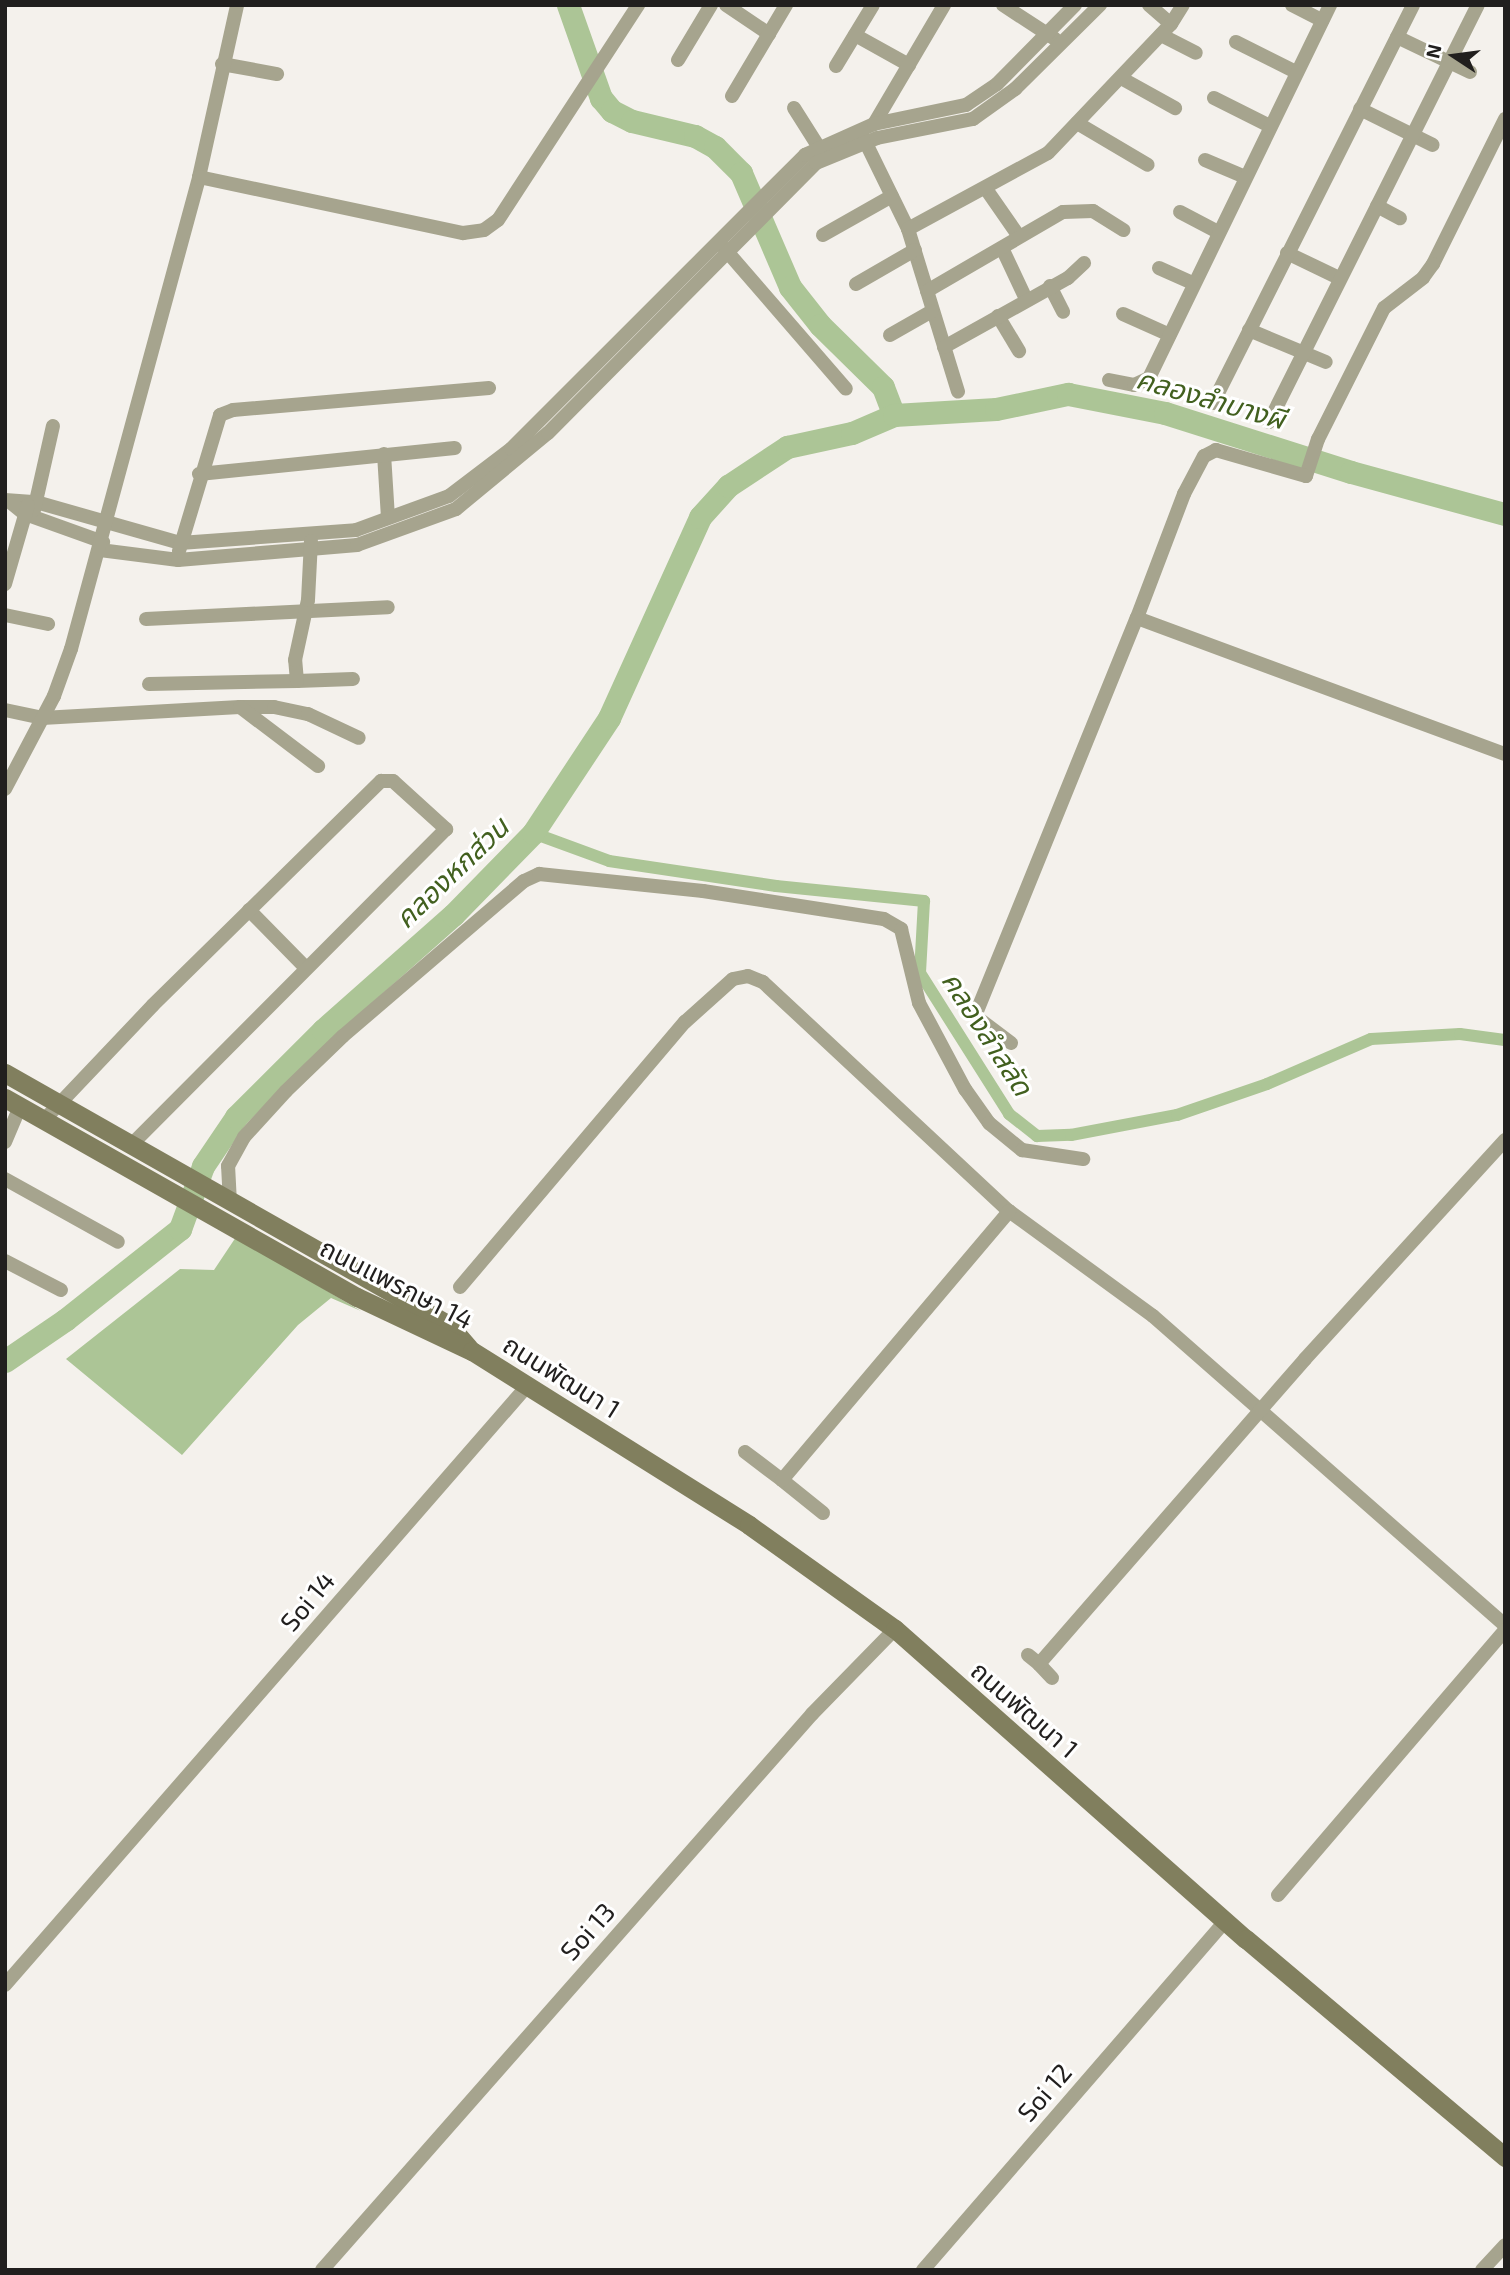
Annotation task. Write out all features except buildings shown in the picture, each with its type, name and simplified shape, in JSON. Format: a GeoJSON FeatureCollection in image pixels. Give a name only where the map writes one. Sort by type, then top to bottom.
{"type":"FeatureCollection","features":[{"type":"Feature","properties":{"kind":"main road","name":"ถนนแพรกษา 14"},"geometry":{"type":"LineString","coordinates":[[5,1073],[175,1172],[357,1297],[472,1351]]}},
{"type":"Feature","properties":{"kind":"main road","name":"ถนนแพรกษา 14"},"geometry":{"type":"LineString","coordinates":[[13,1102],[160,1186],[221,1205]]}},
{"type":"Feature","properties":{"kind":"main road","name":"ถนนพัฒนา 1"},"geometry":{"type":"LineString","coordinates":[[472,1351],[529,1384],[749,1525],[895,1629],[1226,1920],[1505,2157]]}},
{"type":"Feature","properties":{"kind":"street"},"geometry":{"type":"LineString","coordinates":[[5,789],[63,674],[102,546],[200,177],[222,64],[237,5]]}},
{"type":"Feature","properties":{"kind":"street"},"geometry":{"type":"LineString","coordinates":[[200,177],[463,233],[484,230],[498,220],[638,5]]}},
{"type":"Feature","properties":{"kind":"street"},"geometry":{"type":"LineString","coordinates":[[678,60],[711,5]]}},
{"type":"Feature","properties":{"kind":"street"},"geometry":{"type":"LineString","coordinates":[[726,5],[769,34]]}},
{"type":"Feature","properties":{"kind":"street"},"geometry":{"type":"LineString","coordinates":[[732,96],[786,5]]}},
{"type":"Feature","properties":{"kind":"street"},"geometry":{"type":"LineString","coordinates":[[836,66],[873,5]]}},
{"type":"Feature","properties":{"kind":"street"},"geometry":{"type":"LineString","coordinates":[[610,361],[740,219],[816,163],[862,136],[874,124],[944,5]]}},
{"type":"Feature","properties":{"kind":"street"},"geometry":{"type":"LineString","coordinates":[[1003,5],[1060,44]]}},
{"type":"Feature","properties":{"kind":"street"},"geometry":{"type":"LineString","coordinates":[[874,124],[967,106],[997,84],[1075,5]]}},
{"type":"Feature","properties":{"kind":"street"},"geometry":{"type":"LineString","coordinates":[[8,501],[180,543],[373,541],[456,509],[610,361],[729,254],[777,192],[818,146],[862,136],[973,119],[1015,89],[1100,5]]}},
{"type":"Feature","properties":{"kind":"street"},"geometry":{"type":"LineString","coordinates":[[1149,5],[1166,30],[1196,53]]}},
{"type":"Feature","properties":{"kind":"street"},"geometry":{"type":"LineString","coordinates":[[908,229],[1048,153],[1166,30],[1183,5]]}},
{"type":"Feature","properties":{"kind":"street"},"geometry":{"type":"LineString","coordinates":[[1292,5],[1322,20]]}},
{"type":"Feature","properties":{"kind":"street"},"geometry":{"type":"LineString","coordinates":[[1109,380],[1145,383],[1330,5]]}},
{"type":"Feature","properties":{"kind":"street"},"geometry":{"type":"LineString","coordinates":[[1213,402],[1413,5]]}},
{"type":"Feature","properties":{"kind":"street"},"geometry":{"type":"LineString","coordinates":[[1269,422],[1478,5]]}},
{"type":"Feature","properties":{"kind":"street"},"geometry":{"type":"LineString","coordinates":[[855,35],[909,65]]}},
{"type":"Feature","properties":{"kind":"street"},"geometry":{"type":"LineString","coordinates":[[1397,37],[1470,72]]}},
{"type":"Feature","properties":{"kind":"street"},"geometry":{"type":"LineString","coordinates":[[1236,43],[1296,72]]}},
{"type":"Feature","properties":{"kind":"street"},"geometry":{"type":"LineString","coordinates":[[222,64],[277,74]]}},
{"type":"Feature","properties":{"kind":"street"},"geometry":{"type":"LineString","coordinates":[[1121,78],[1175,108]]}},
{"type":"Feature","properties":{"kind":"street"},"geometry":{"type":"LineString","coordinates":[[1214,99],[1270,125]]}},
{"type":"Feature","properties":{"kind":"street"},"geometry":{"type":"LineString","coordinates":[[794,108],[818,146]]}},
{"type":"Feature","properties":{"kind":"street"},"geometry":{"type":"LineString","coordinates":[[1360,109],[1433,145]]}},
{"type":"Feature","properties":{"kind":"street"},"geometry":{"type":"LineString","coordinates":[[1011,1043],[975,1016],[1137,618],[1184,494],[1204,456],[1216,450],[1306,476],[1318,439],[1378,319],[1398,294],[1423,278],[1433,264],[1505,118]]}},
{"type":"Feature","properties":{"kind":"street"},"geometry":{"type":"LineString","coordinates":[[1077,123],[1148,164]]}},
{"type":"Feature","properties":{"kind":"street"},"geometry":{"type":"LineString","coordinates":[[862,136],[908,229],[958,392]]}},
{"type":"Feature","properties":{"kind":"street"},"geometry":{"type":"LineString","coordinates":[[1205,160],[1245,177]]}},
{"type":"Feature","properties":{"kind":"street"},"geometry":{"type":"LineString","coordinates":[[986,189],[1018,235]]}},
{"type":"Feature","properties":{"kind":"street"},"geometry":{"type":"LineString","coordinates":[[823,235],[892,195]]}},
{"type":"Feature","properties":{"kind":"street"},"geometry":{"type":"LineString","coordinates":[[1377,206],[1400,218]]}},
{"type":"Feature","properties":{"kind":"street"},"geometry":{"type":"LineString","coordinates":[[927,291],[1002,248],[1018,235],[1077,209],[1093,211],[1124,230]]}},
{"type":"Feature","properties":{"kind":"street"},"geometry":{"type":"LineString","coordinates":[[1180,212],[1218,232]]}},
{"type":"Feature","properties":{"kind":"street"},"geometry":{"type":"LineString","coordinates":[[719,242],[846,389]]}},
{"type":"Feature","properties":{"kind":"street"},"geometry":{"type":"LineString","coordinates":[[1002,248],[1026,299]]}},
{"type":"Feature","properties":{"kind":"street"},"geometry":{"type":"LineString","coordinates":[[856,284],[915,250]]}},
{"type":"Feature","properties":{"kind":"street"},"geometry":{"type":"LineString","coordinates":[[1287,253],[1339,278]]}},
{"type":"Feature","properties":{"kind":"street"},"geometry":{"type":"LineString","coordinates":[[944,347],[1080,271],[1084,264]]}},
{"type":"Feature","properties":{"kind":"street"},"geometry":{"type":"LineString","coordinates":[[1159,268],[1194,283]]}},
{"type":"Feature","properties":{"kind":"street"},"geometry":{"type":"LineString","coordinates":[[1050,286],[1063,312]]}},
{"type":"Feature","properties":{"kind":"street"},"geometry":{"type":"LineString","coordinates":[[890,335],[932,312]]}},
{"type":"Feature","properties":{"kind":"street"},"geometry":{"type":"LineString","coordinates":[[1123,314],[1170,335]]}},
{"type":"Feature","properties":{"kind":"street"},"geometry":{"type":"LineString","coordinates":[[998,316],[1019,351]]}},
{"type":"Feature","properties":{"kind":"street"},"geometry":{"type":"LineString","coordinates":[[1249,330],[1326,362]]}},
{"type":"Feature","properties":{"kind":"street"},"geometry":{"type":"LineString","coordinates":[[178,559],[180,543],[215,423],[225,412],[489,388]]}},
{"type":"Feature","properties":{"kind":"street"},"geometry":{"type":"LineString","coordinates":[[5,584],[31,508],[53,426]]}},
{"type":"Feature","properties":{"kind":"street"},"geometry":{"type":"LineString","coordinates":[[199,474],[454,448]]}},
{"type":"Feature","properties":{"kind":"street"},"geometry":{"type":"LineString","coordinates":[[384,454],[388,517]]}},
{"type":"Feature","properties":{"kind":"street"},"geometry":{"type":"LineString","coordinates":[[31,508],[102,546],[178,559],[311,542],[356,530],[449,496],[514,455]]}},
{"type":"Feature","properties":{"kind":"street"},"geometry":{"type":"LineString","coordinates":[[297,681],[296,644],[305,612],[311,542]]}},
{"type":"Feature","properties":{"kind":"street"},"geometry":{"type":"LineString","coordinates":[[146,620],[388,607]]}},
{"type":"Feature","properties":{"kind":"street"},"geometry":{"type":"LineString","coordinates":[[5,615],[48,624]]}},
{"type":"Feature","properties":{"kind":"street"},"geometry":{"type":"LineString","coordinates":[[1137,618],[1505,754]]}},
{"type":"Feature","properties":{"kind":"street"},"geometry":{"type":"LineString","coordinates":[[149,684],[353,679]]}},
{"type":"Feature","properties":{"kind":"street"},"geometry":{"type":"LineString","coordinates":[[240,707],[318,766]]}},
{"type":"Feature","properties":{"kind":"street"},"geometry":{"type":"LineString","coordinates":[[5,710],[42,718],[274,707],[308,714],[359,738]]}},
{"type":"Feature","properties":{"kind":"street"},"geometry":{"type":"LineString","coordinates":[[44,1120],[56,1102],[249,910],[387,778],[446,825],[130,1146]]}},
{"type":"Feature","properties":{"kind":"street"},"geometry":{"type":"LineString","coordinates":[[221,1205],[228,1166],[244,1137],[286,1091],[343,1036],[524,881],[539,874],[703,891],[884,919],[901,929],[919,1003],[965,1089],[989,1123],[1022,1150],[1083,1159]]}},
{"type":"Feature","properties":{"kind":"street"},"geometry":{"type":"LineString","coordinates":[[249,910],[306,968]]}},
{"type":"Feature","properties":{"kind":"street"},"geometry":{"type":"LineString","coordinates":[[460,1287],[685,1022],[733,979],[748,976],[763,982],[1009,1211],[1153,1316],[1505,1627],[1278,1895]]}},
{"type":"Feature","properties":{"kind":"street"},"geometry":{"type":"LineString","coordinates":[[5,1142],[13,1102]]}},
{"type":"Feature","properties":{"kind":"street"},"geometry":{"type":"LineString","coordinates":[[1052,1678],[1033,1660],[1505,1140]]}},
{"type":"Feature","properties":{"kind":"street"},"geometry":{"type":"LineString","coordinates":[[5,1179],[118,1242]]}},
{"type":"Feature","properties":{"kind":"street"},"geometry":{"type":"LineString","coordinates":[[782,1479],[1009,1211]]}},
{"type":"Feature","properties":{"kind":"street"},"geometry":{"type":"LineString","coordinates":[[5,1261],[61,1290]]}},
{"type":"Feature","properties":{"kind":"street","name":"Soi 14"},"geometry":{"type":"LineString","coordinates":[[5,1985],[125,1852],[529,1384]]}},
{"type":"Feature","properties":{"kind":"street"},"geometry":{"type":"LineString","coordinates":[[745,1452],[823,1513]]}},
{"type":"Feature","properties":{"kind":"street","name":"Soi 13"},"geometry":{"type":"LineString","coordinates":[[322,2270],[812,1714],[895,1629]]}},
{"type":"Feature","properties":{"kind":"street","name":"Soi 12"},"geometry":{"type":"LineString","coordinates":[[923,2270],[1226,1920]]}},
{"type":"Feature","properties":{"kind":"street"},"geometry":{"type":"LineString","coordinates":[[1482,2270],[1505,2245]]}},
{"type":"Feature","properties":{"kind":"shaded area"},"geometry":{"type":"Polygon","coordinates":[[[236,1237],[361,1311],[331,1298],[298,1325],[182,1455],[66,1359],[180,1269],[214,1270],[236,1237]]]}},
{"type":"Feature","properties":{"kind":"waterway"},"geometry":{"type":"LineString","coordinates":[[568,5],[601,98],[612,111],[632,121],[695,136],[715,147],[741,173],[790,287],[820,325],[883,387],[894,415]]}},
{"type":"Feature","properties":{"kind":"waterway","name":"คลองหกส่วน"},"geometry":{"type":"LineString","coordinates":[[5,1361],[65,1320],[180,1229],[203,1166],[236,1117],[323,1030],[453,915],[533,833],[609,718],[700,517],[728,486],[787,447],[852,433],[894,415],[996,409],[1068,394],[1165,413],[1351,472],[1505,514]]}},
{"type":"Feature","properties":{"kind":"waterway","name":"คลองลำสลัด"},"geometry":{"type":"LineString","coordinates":[[533,833],[609,861],[776,886],[924,901],[920,973],[1009,1114],[1037,1136],[1071,1135],[1177,1115],[1267,1084],[1371,1039],[1460,1034],[1505,1040]]}},
{"type":"Feature","properties":{"kind":"water label","name":"คลองลำบางผี"},"geometry":{"type":"Point","coordinates":[1211,398]}}]}
